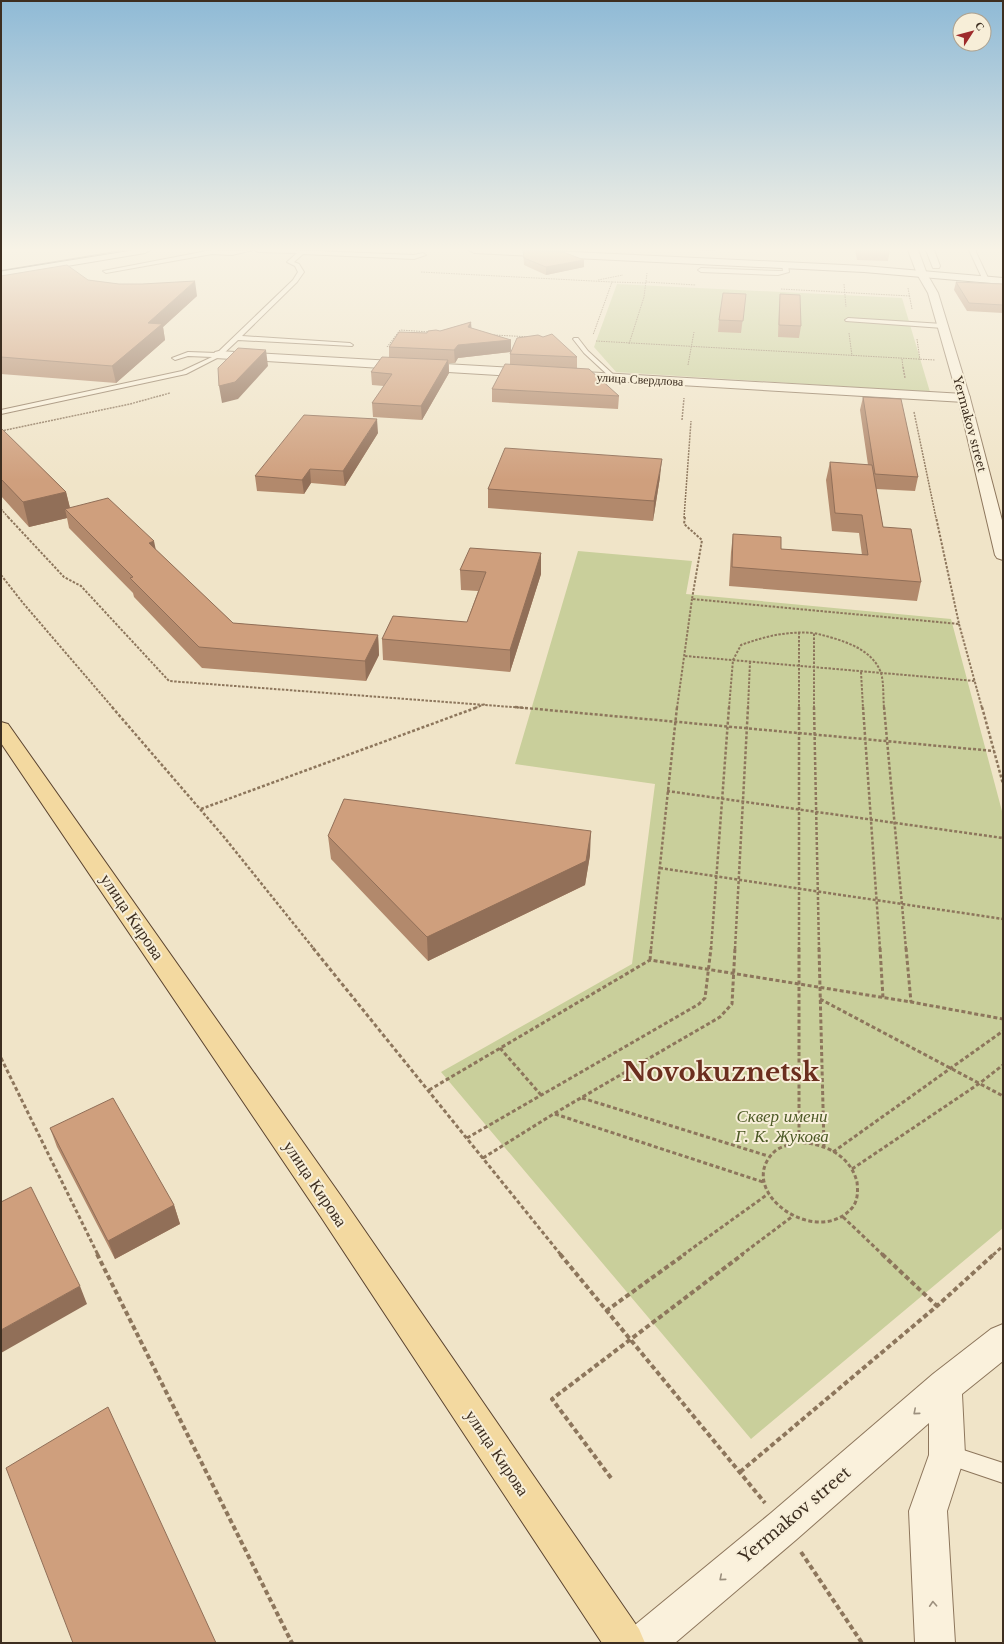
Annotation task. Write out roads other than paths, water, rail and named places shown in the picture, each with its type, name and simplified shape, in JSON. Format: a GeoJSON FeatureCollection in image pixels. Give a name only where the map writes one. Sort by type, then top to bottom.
{"type":"FeatureCollection","features":[{"type":"Feature","properties":{"kind":"main road","name":"улица Кирова"},"geometry":{"type":"LineString","coordinates":[[1,728],[332,1208],[625,1643]]}},
{"type":"Feature","properties":{"kind":"street","name":"Yermakov street"},"geometry":{"type":"LineString","coordinates":[[942,327],[964,398],[1003,555]]}},
{"type":"Feature","properties":{"kind":"street"},"geometry":{"type":"LineString","coordinates":[[219,355],[542,373]]}},
{"type":"Feature","properties":{"kind":"street","name":"улица Свердлова"},"geometry":{"type":"LineString","coordinates":[[558,374],[964,398]]}},
{"type":"Feature","properties":{"kind":"street","name":"Yermakov street"},"geometry":{"type":"LineString","coordinates":[[644,1643],[784,1526],[946,1386],[1003,1340]]}},
{"type":"Feature","properties":{"kind":"street"},"geometry":{"type":"LineString","coordinates":[[935,1643],[928,1511],[947,1455],[946,1386]]}},
{"type":"Feature","properties":{"kind":"lane"},"geometry":{"type":"LineString","coordinates":[[1,412],[184,373],[219,355],[248,327]]}},
{"type":"Feature","properties":{"kind":"lane"},"geometry":{"type":"LineString","coordinates":[[236,338],[350,345]]}},
{"type":"Feature","properties":{"kind":"lane"},"geometry":{"type":"LineString","coordinates":[[576,339],[586,352],[613,377]]}},
{"type":"Feature","properties":{"kind":"lane"},"geometry":{"type":"LineString","coordinates":[[175,358],[188,354],[219,355]]}},
{"type":"Feature","properties":{"kind":"lane"},"geometry":{"type":"LineString","coordinates":[[947,1455],[1003,1473]]}},
{"type":"Feature","properties":{"kind":"district","name":"Novokuznetsk"},"geometry":{"type":"Point","coordinates":[721,1072]}},
{"type":"Feature","properties":{"kind":"park label","name":"Сквер имени Г. К. Жукова"},"geometry":{"type":"Point","coordinates":[782,1126]}}]}
